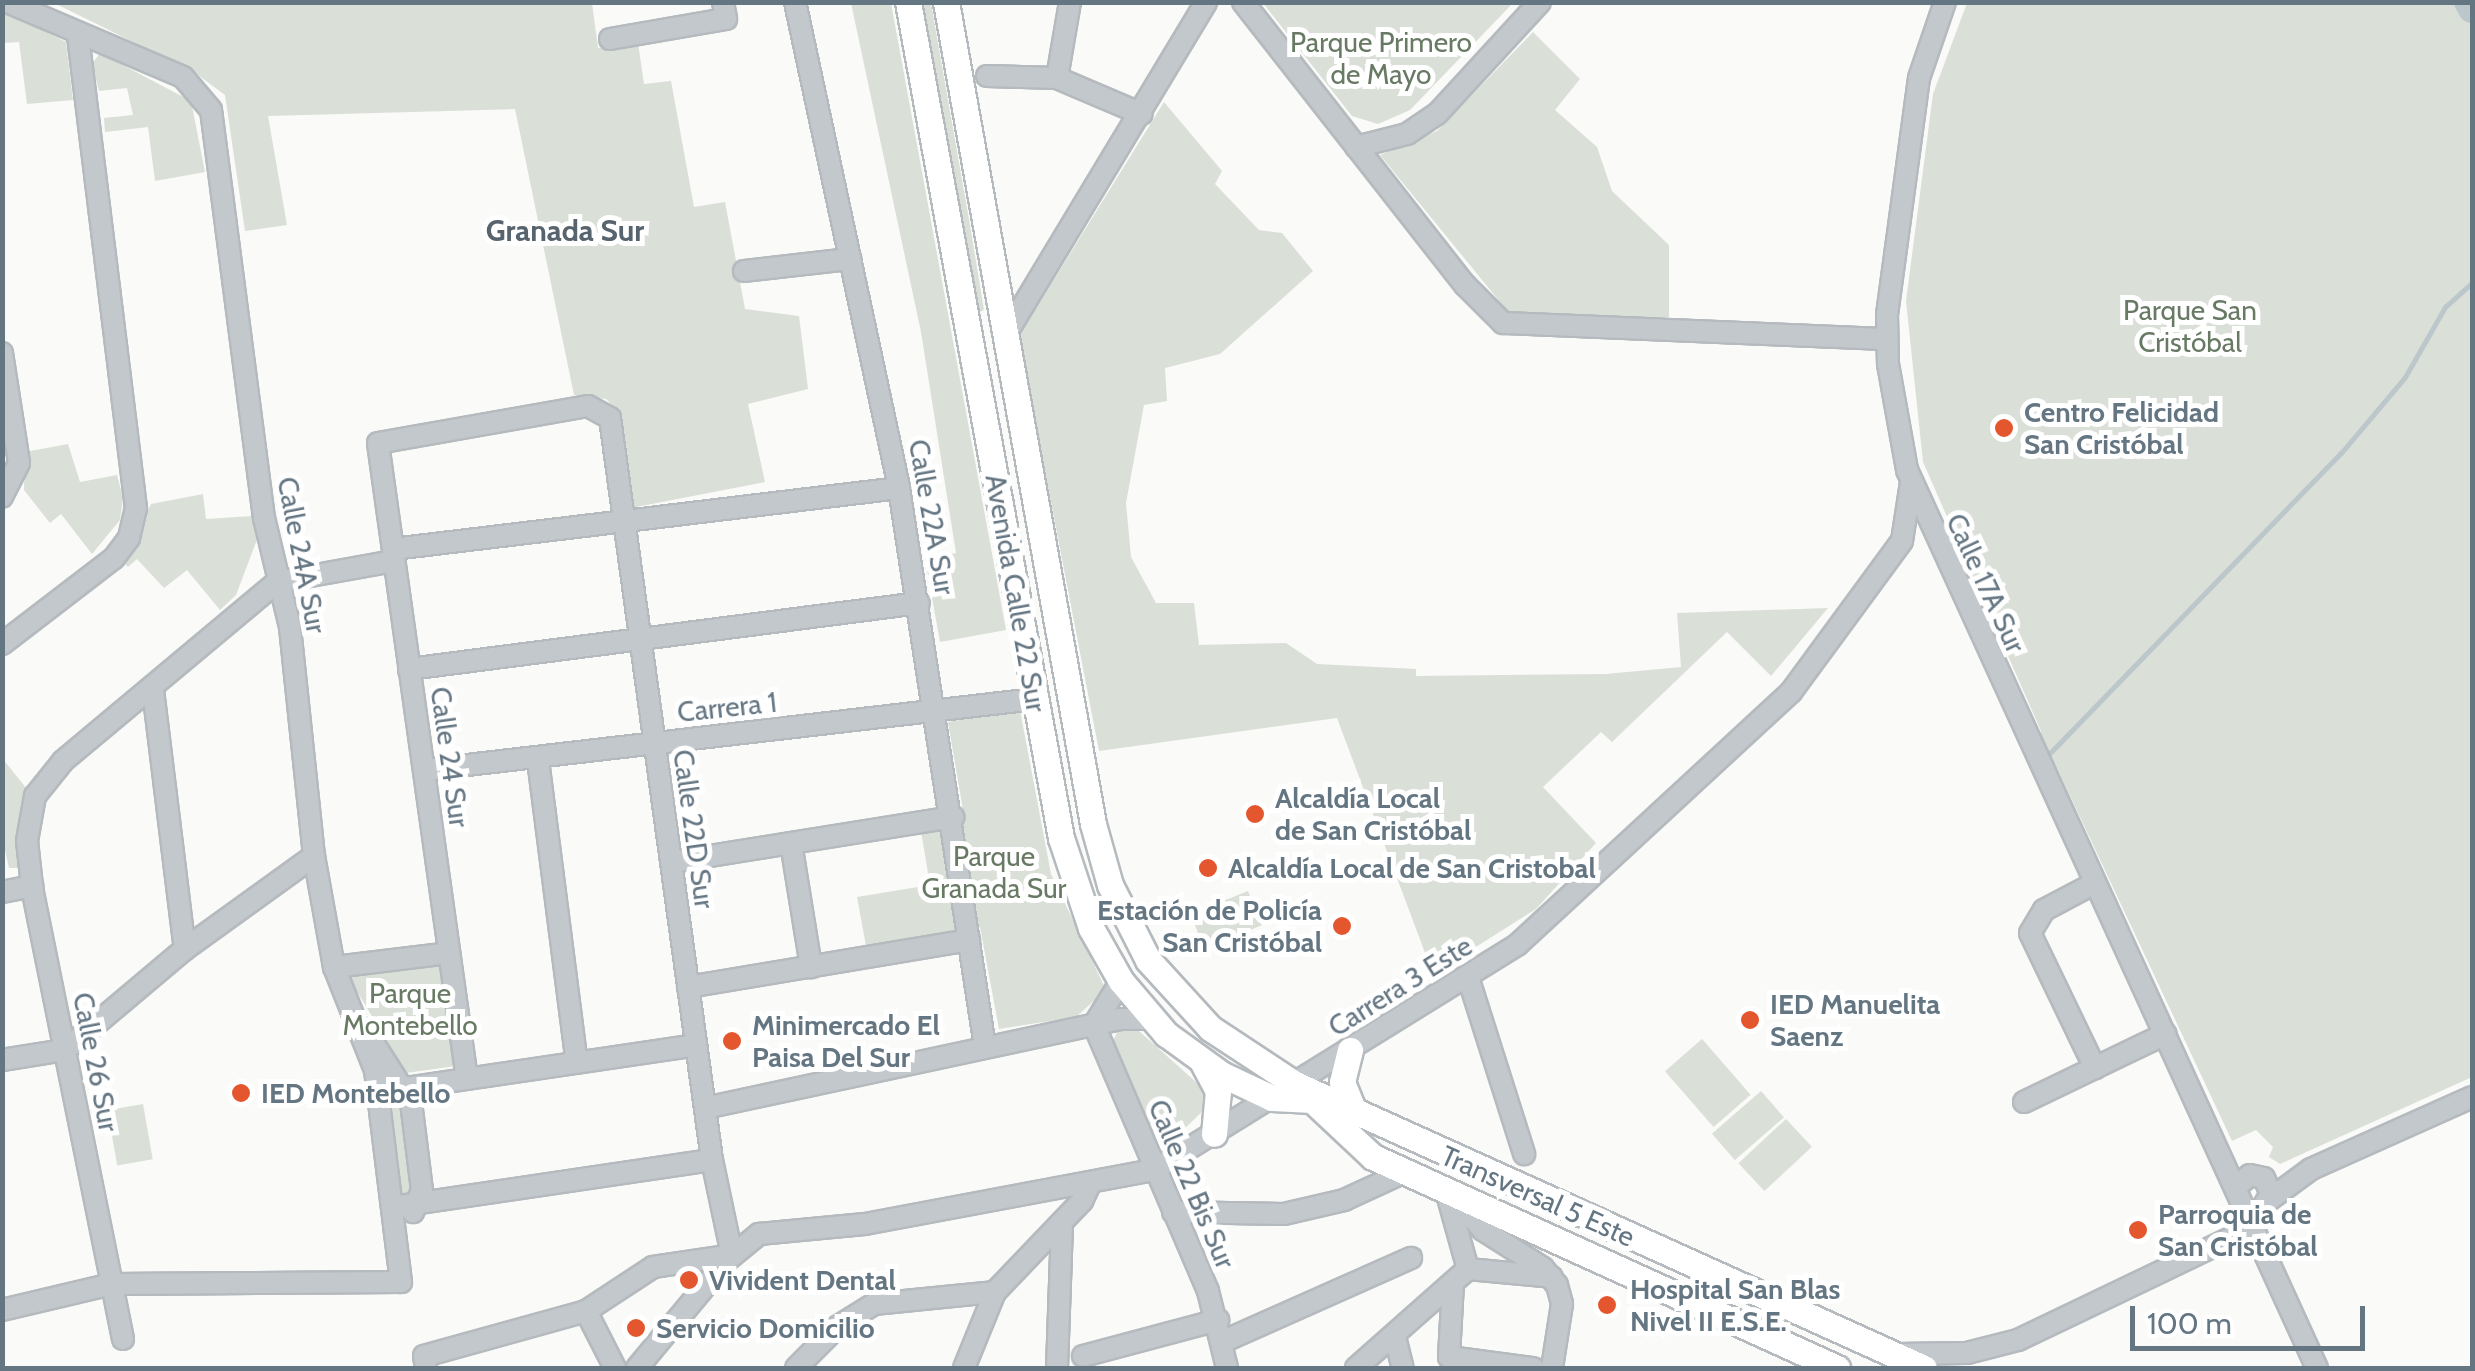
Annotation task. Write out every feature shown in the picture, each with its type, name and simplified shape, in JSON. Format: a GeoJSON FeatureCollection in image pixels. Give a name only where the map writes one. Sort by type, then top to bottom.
{"type":"FeatureCollection","features":[{"type":"Feature","properties":{"kind":"main road","name":"Avenida Calle 22 Sur"},"geometry":{"type":"LineString","coordinates":[[908,2],[1068,866],[1090,928],[1121,982],[1150,1019],[1203,1063],[1272,1098]]}},
{"type":"Feature","properties":{"kind":"main road","name":"Avenida Calle 22 Sur"},"geometry":{"type":"LineString","coordinates":[[946,2],[1093,824],[1110,885],[1141,947],[1180,998],[1227,1042],[1295,1084]]}},
{"type":"Feature","properties":{"kind":"main road"},"geometry":{"type":"LineString","coordinates":[[1350,1050],[1342,1082],[1354,1112]]}},
{"type":"Feature","properties":{"kind":"main road"},"geometry":{"type":"LineString","coordinates":[[1203,1063],[1218,1090],[1214,1134]]}},
{"type":"Feature","properties":{"kind":"main road","name":"Transversal 5 Este"},"geometry":{"type":"LineString","coordinates":[[1295,1084],[1924,1368]]}},
{"type":"Feature","properties":{"kind":"main road","name":"Transversal 5 Este"},"geometry":{"type":"LineString","coordinates":[[1272,1098],[1312,1100],[1357,1146],[1405,1172],[1836,1368]]}},
{"type":"Feature","properties":{"kind":"street"},"geometry":{"type":"LineString","coordinates":[[2,644],[105,567],[129,538],[137,482],[78,36],[7,2]]}},
{"type":"Feature","properties":{"kind":"street","name":"Calle 22A Sur"},"geometry":{"type":"LineString","coordinates":[[795,2],[899,488],[954,817],[985,1047]]}},
{"type":"Feature","properties":{"kind":"street"},"geometry":{"type":"LineString","coordinates":[[1057,78],[1070,2]]}},
{"type":"Feature","properties":{"kind":"street"},"geometry":{"type":"LineString","coordinates":[[1006,334],[1206,2]]}},
{"type":"Feature","properties":{"kind":"street"},"geometry":{"type":"LineString","coordinates":[[1243,2],[1356,147],[1503,323],[1886,339]]}},
{"type":"Feature","properties":{"kind":"street"},"geometry":{"type":"LineString","coordinates":[[1356,147],[1408,134],[1437,114],[1540,2]]}},
{"type":"Feature","properties":{"kind":"street","name":"Calle 17A Sur"},"geometry":{"type":"LineString","coordinates":[[1945,2],[1919,78],[1886,339],[1911,482],[2218,1150],[2254,1192],[2265,1256]]}},
{"type":"Feature","properties":{"kind":"street"},"geometry":{"type":"LineString","coordinates":[[610,39],[725,11]]}},
{"type":"Feature","properties":{"kind":"street","name":"Calle 24A Sur"},"geometry":{"type":"LineString","coordinates":[[78,36],[183,77],[199,90],[213,118],[277,582],[290,627],[314,856],[334,967],[362,1027],[378,1086],[401,1282],[112,1284]]}},
{"type":"Feature","properties":{"kind":"street"},"geometry":{"type":"LineString","coordinates":[[987,76],[1057,78],[1142,114]]}},
{"type":"Feature","properties":{"kind":"street"},"geometry":{"type":"LineString","coordinates":[[744,271],[850,259]]}},
{"type":"Feature","properties":{"kind":"street"},"geometry":{"type":"LineString","coordinates":[[2,353],[18,473],[2,497]]}},
{"type":"Feature","properties":{"kind":"street","name":"Calle 24 Sur"},"geometry":{"type":"LineString","coordinates":[[467,1079],[378,443],[572,406],[604,410]]}},
{"type":"Feature","properties":{"kind":"street","name":"Calle 22D Sur"},"geometry":{"type":"LineString","coordinates":[[604,410],[625,520],[712,1160],[732,1255]]}},
{"type":"Feature","properties":{"kind":"street","name":"Carrera 3 Este"},"geometry":{"type":"LineString","coordinates":[[732,1255],[772,1231],[865,1224],[1154,1170],[1468,976],[1544,924],[1746,739],[1804,675],[1896,551],[1907,529],[1911,482]]}},
{"type":"Feature","properties":{"kind":"street"},"geometry":{"type":"LineString","coordinates":[[185,949],[154,690],[277,582],[393,555],[625,520],[899,488]]}},
{"type":"Feature","properties":{"kind":"street"},"geometry":{"type":"LineString","coordinates":[[1896,551],[1925,551],[1947,565]]}},
{"type":"Feature","properties":{"kind":"street"},"geometry":{"type":"LineString","coordinates":[[409,669],[919,603]]}},
{"type":"Feature","properties":{"kind":"street","name":"Calle 26 Sur"},"geometry":{"type":"LineString","coordinates":[[124,1340],[32,886],[27,841],[36,796],[63,761],[154,690]]}},
{"type":"Feature","properties":{"kind":"street","name":"Carrera 1"},"geometry":{"type":"LineString","coordinates":[[424,770],[538,760],[653,742],[938,714],[1035,699]]}},
{"type":"Feature","properties":{"kind":"street"},"geometry":{"type":"LineString","coordinates":[[538,760],[577,1063]]}},
{"type":"Feature","properties":{"kind":"street"},"geometry":{"type":"LineString","coordinates":[[672,862],[954,817]]}},
{"type":"Feature","properties":{"kind":"street"},"geometry":{"type":"LineString","coordinates":[[791,843],[811,967]]}},
{"type":"Feature","properties":{"kind":"street"},"geometry":{"type":"LineString","coordinates":[[2,1060],[65,1050],[185,949],[314,856]]}},
{"type":"Feature","properties":{"kind":"street"},"geometry":{"type":"LineString","coordinates":[[2095,884],[2044,910],[2030,933],[2095,1068]]}},
{"type":"Feature","properties":{"kind":"street"},"geometry":{"type":"LineString","coordinates":[[2,892],[32,886]]}},
{"type":"Feature","properties":{"kind":"street"},"geometry":{"type":"LineString","coordinates":[[688,987],[970,940]]}},
{"type":"Feature","properties":{"kind":"street"},"geometry":{"type":"LineString","coordinates":[[334,967],[449,953]]}},
{"type":"Feature","properties":{"kind":"street"},"geometry":{"type":"LineString","coordinates":[[1468,976],[1524,1154]]}},
{"type":"Feature","properties":{"kind":"street"},"geometry":{"type":"LineString","coordinates":[[1094,1025],[1121,982]]}},
{"type":"Feature","properties":{"kind":"street"},"geometry":{"type":"LineString","coordinates":[[705,1108],[1094,1025],[1150,1019]]}},
{"type":"Feature","properties":{"kind":"street","name":"Calle 22 Bis Sur"},"geometry":{"type":"LineString","coordinates":[[1094,1025],[1218,1320],[1227,1368]]}},
{"type":"Feature","properties":{"kind":"street","name":"Calle 24A Sur"},"geometry":{"type":"LineString","coordinates":[[362,1027],[406,1088],[422,1181],[417,1204]]}},
{"type":"Feature","properties":{"kind":"street"},"geometry":{"type":"LineString","coordinates":[[2024,1102],[2164,1034]]}},
{"type":"Feature","properties":{"kind":"street"},"geometry":{"type":"LineString","coordinates":[[406,1088],[696,1045]]}},
{"type":"Feature","properties":{"kind":"street"},"geometry":{"type":"LineString","coordinates":[[2254,1192],[2472,1097]]}},
{"type":"Feature","properties":{"kind":"street"},"geometry":{"type":"LineString","coordinates":[[393,1207],[712,1160]]}},
{"type":"Feature","properties":{"kind":"street"},"geometry":{"type":"LineString","coordinates":[[1173,1212],[1284,1214],[1344,1200],[1405,1172]]}},
{"type":"Feature","properties":{"kind":"street"},"geometry":{"type":"LineString","coordinates":[[964,1368],[994,1292],[1062,1223],[1090,1184]]}},
{"type":"Feature","properties":{"kind":"street","name":"Calle 17A Sur"},"geometry":{"type":"LineString","coordinates":[[2254,1192],[2252,1228],[2317,1368]]}},
{"type":"Feature","properties":{"kind":"street"},"geometry":{"type":"LineString","coordinates":[[1450,1194],[1461,1276],[1449,1357],[1533,1368]]}},
{"type":"Feature","properties":{"kind":"street"},"geometry":{"type":"LineString","coordinates":[[1450,1194],[1492,1238],[1552,1276],[1562,1304],[1552,1368]]}},
{"type":"Feature","properties":{"kind":"street"},"geometry":{"type":"LineString","coordinates":[[396,1238],[417,1204]]}},
{"type":"Feature","properties":{"kind":"street"},"geometry":{"type":"LineString","coordinates":[[1057,1368],[1062,1223]]}},
{"type":"Feature","properties":{"kind":"street"},"geometry":{"type":"LineString","coordinates":[[1891,1354],[1967,1352],[2018,1340],[2252,1228]]}},
{"type":"Feature","properties":{"kind":"street"},"geometry":{"type":"LineString","coordinates":[[425,1362],[586,1311],[652,1267],[732,1255]]}},
{"type":"Feature","properties":{"kind":"street"},"geometry":{"type":"LineString","coordinates":[[636,1368],[732,1255]]}},
{"type":"Feature","properties":{"kind":"street"},"geometry":{"type":"LineString","coordinates":[[1222,1342],[1411,1258]]}},
{"type":"Feature","properties":{"kind":"street"},"geometry":{"type":"LineString","coordinates":[[1356,1368],[1461,1276],[1552,1276]]}},
{"type":"Feature","properties":{"kind":"street"},"geometry":{"type":"LineString","coordinates":[[2,1310],[112,1284]]}},
{"type":"Feature","properties":{"kind":"street"},"geometry":{"type":"LineString","coordinates":[[796,1368],[837,1327],[874,1304],[994,1292]]}},
{"type":"Feature","properties":{"kind":"street"},"geometry":{"type":"LineString","coordinates":[[586,1311],[615,1368]]}},
{"type":"Feature","properties":{"kind":"street"},"geometry":{"type":"LineString","coordinates":[[1082,1356],[1218,1320]]}},
{"type":"Feature","properties":{"kind":"street"},"geometry":{"type":"LineString","coordinates":[[1394,1338],[1403,1368]]}},
{"type":"Feature","properties":{"kind":"green space"},"geometry":{"type":"Polygon","coordinates":[[[54,3],[592,3],[598,48],[638,43],[644,84],[671,81],[694,207],[725,202],[745,309],[799,316],[808,389],[748,404],[765,482],[631,508],[616,409],[606,399],[574,395],[515,109],[268,116],[287,225],[245,231],[225,95],[194,72],[54,3]]]}},
{"type":"Feature","properties":{"kind":"green space"},"geometry":{"type":"Polygon","coordinates":[[[851,3],[891,3],[1006,630],[940,642],[925,559],[956,553],[921,332],[851,3]]]}},
{"type":"Feature","properties":{"kind":"green space"},"geometry":{"type":"Polygon","coordinates":[[[915,3],[931,3],[971,231],[984,310],[969,316],[915,3]]]}},
{"type":"Feature","properties":{"kind":"green space","name":"Parque Primero de Mayo"},"geometry":{"type":"Polygon","coordinates":[[[1263,3],[1513,3],[1410,110],[1378,124],[1352,116],[1263,3]]]}},
{"type":"Feature","properties":{"kind":"green space","name":"Parque San Cristóbal"},"geometry":{"type":"Polygon","coordinates":[[[1967,3],[2472,3],[2472,1077],[2280,1164],[2269,1157],[2273,1147],[2256,1130],[2232,1141],[2057,768],[2049,768],[2041,752],[2041,731],[1923,462],[1906,301],[1933,94],[1967,3]]]}},
{"type":"Feature","properties":{"kind":"green space"},"geometry":{"type":"Polygon","coordinates":[[[2,10],[66,42],[73,100],[27,104],[19,42],[3,43],[2,10]]]}},
{"type":"Feature","properties":{"kind":"green space"},"geometry":{"type":"Polygon","coordinates":[[[1533,32],[1580,79],[1555,110],[1597,147],[1612,191],[1669,245],[1669,317],[1538,322],[1509,313],[1380,155],[1437,131],[1533,32]]]}},
{"type":"Feature","properties":{"kind":"green space"},"geometry":{"type":"Polygon","coordinates":[[[100,53],[191,101],[205,172],[155,181],[148,127],[105,132],[104,118],[133,115],[127,88],[99,91],[92,64],[100,53]]]}},
{"type":"Feature","properties":{"kind":"green space"},"geometry":{"type":"Polygon","coordinates":[[[1164,102],[1222,171],[1215,184],[1259,230],[1282,233],[1313,271],[1220,354],[1165,368],[1167,401],[1144,405],[1126,503],[1131,557],[1156,603],[1194,603],[1199,645],[1286,643],[1317,664],[1416,669],[1416,676],[1606,674],[1681,667],[1677,613],[1828,608],[1771,676],[1727,632],[1612,742],[1601,732],[1543,787],[1596,843],[1536,909],[1433,974],[1337,718],[1099,751],[1019,336],[1164,102]]]}},
{"type":"Feature","properties":{"kind":"green space"},"geometry":{"type":"Polygon","coordinates":[[[68,444],[80,482],[117,475],[123,498],[120,520],[92,554],[61,514],[50,523],[24,490],[25,452],[68,444]]]}},
{"type":"Feature","properties":{"kind":"green space"},"geometry":{"type":"Polygon","coordinates":[[[203,494],[206,519],[253,516],[258,537],[236,595],[220,610],[187,570],[164,588],[137,559],[128,567],[123,562],[151,504],[203,494]]]}},
{"type":"Feature","properties":{"kind":"green space","name":"Parque Granada Sur"},"geometry":{"type":"Polygon","coordinates":[[[1020,710],[1051,874],[1106,990],[1076,1017],[999,1029],[980,927],[866,946],[857,897],[930,885],[921,831],[965,822],[948,722],[1020,710]]]}},
{"type":"Feature","properties":{"kind":"green space"},"geometry":{"type":"Polygon","coordinates":[[[2,758],[27,789],[20,868],[9,868],[3,841],[2,758]]]}},
{"type":"Feature","properties":{"kind":"green space"},"geometry":{"type":"Polygon","coordinates":[[[1248,891],[1262,925],[1204,949],[1191,914],[1248,891]]]}},
{"type":"Feature","properties":{"kind":"green space","name":"Parque Montebello"},"geometry":{"type":"Polygon","coordinates":[[[439,962],[456,1066],[406,1073],[346,973],[439,962]]]}},
{"type":"Feature","properties":{"kind":"green space"},"geometry":{"type":"Polygon","coordinates":[[[1118,1030],[1139,1031],[1206,1091],[1207,1107],[1181,1132],[1154,1136],[1138,1115],[1110,1048],[1118,1030]]]}},
{"type":"Feature","properties":{"kind":"green space"},"geometry":{"type":"Polygon","coordinates":[[[1702,1039],[1751,1095],[1714,1127],[1665,1071],[1702,1039]]]}},
{"type":"Feature","properties":{"kind":"green space"},"geometry":{"type":"Polygon","coordinates":[[[1761,1091],[1784,1117],[1735,1160],[1712,1134],[1761,1091]]]}},
{"type":"Feature","properties":{"kind":"green space"},"geometry":{"type":"Polygon","coordinates":[[[402,1099],[415,1194],[399,1196],[385,1101],[402,1099]]]}},
{"type":"Feature","properties":{"kind":"green space"},"geometry":{"type":"Polygon","coordinates":[[[143,1104],[153,1159],[117,1165],[108,1110],[143,1104]]]}},
{"type":"Feature","properties":{"kind":"green space"},"geometry":{"type":"Polygon","coordinates":[[[1786,1119],[1812,1147],[1764,1191],[1738,1163],[1786,1119]]]}},
{"type":"Feature","properties":{"kind":"waterway"},"geometry":{"type":"LineString","coordinates":[[2468,2],[2472,9]]}},
{"type":"Feature","properties":{"kind":"waterway"},"geometry":{"type":"LineString","coordinates":[[2048,755],[2341,453],[2405,377],[2445,307],[2472,283]]}},
{"type":"Feature","properties":{"kind":"place","name":"Centro Felicidad San Cristóbal"},"geometry":{"type":"Point","coordinates":[2004,428]}},
{"type":"Feature","properties":{"kind":"place","name":"Alcaldía Local de San Cristóbal"},"geometry":{"type":"Point","coordinates":[1255,814]}},
{"type":"Feature","properties":{"kind":"place","name":"Alcaldía Local de San Cristobal"},"geometry":{"type":"Point","coordinates":[1208,868]}},
{"type":"Feature","properties":{"kind":"place","name":"Estación de Policía San Cristóbal"},"geometry":{"type":"Point","coordinates":[1342,926]}},
{"type":"Feature","properties":{"kind":"place","name":"IED Manuelita Saenz"},"geometry":{"type":"Point","coordinates":[1750,1020]}},
{"type":"Feature","properties":{"kind":"place","name":"Minimercado El Paisa Del Sur"},"geometry":{"type":"Point","coordinates":[732,1041]}},
{"type":"Feature","properties":{"kind":"place","name":"IED Montebello"},"geometry":{"type":"Point","coordinates":[241,1093]}},
{"type":"Feature","properties":{"kind":"place","name":"Parroquia de San Cristóbal"},"geometry":{"type":"Point","coordinates":[2138,1230]}},
{"type":"Feature","properties":{"kind":"place","name":"Vivident Dental"},"geometry":{"type":"Point","coordinates":[689,1280]}},
{"type":"Feature","properties":{"kind":"place","name":"Hospital San Blas Nivel II E.S.E."},"geometry":{"type":"Point","coordinates":[1607,1305]}},
{"type":"Feature","properties":{"kind":"place","name":"Servicio Domicilio"},"geometry":{"type":"Point","coordinates":[636,1328]}},
{"type":"Feature","properties":{"kind":"district","name":"Granada Sur"},"geometry":{"type":"Point","coordinates":[565,231]}}]}
